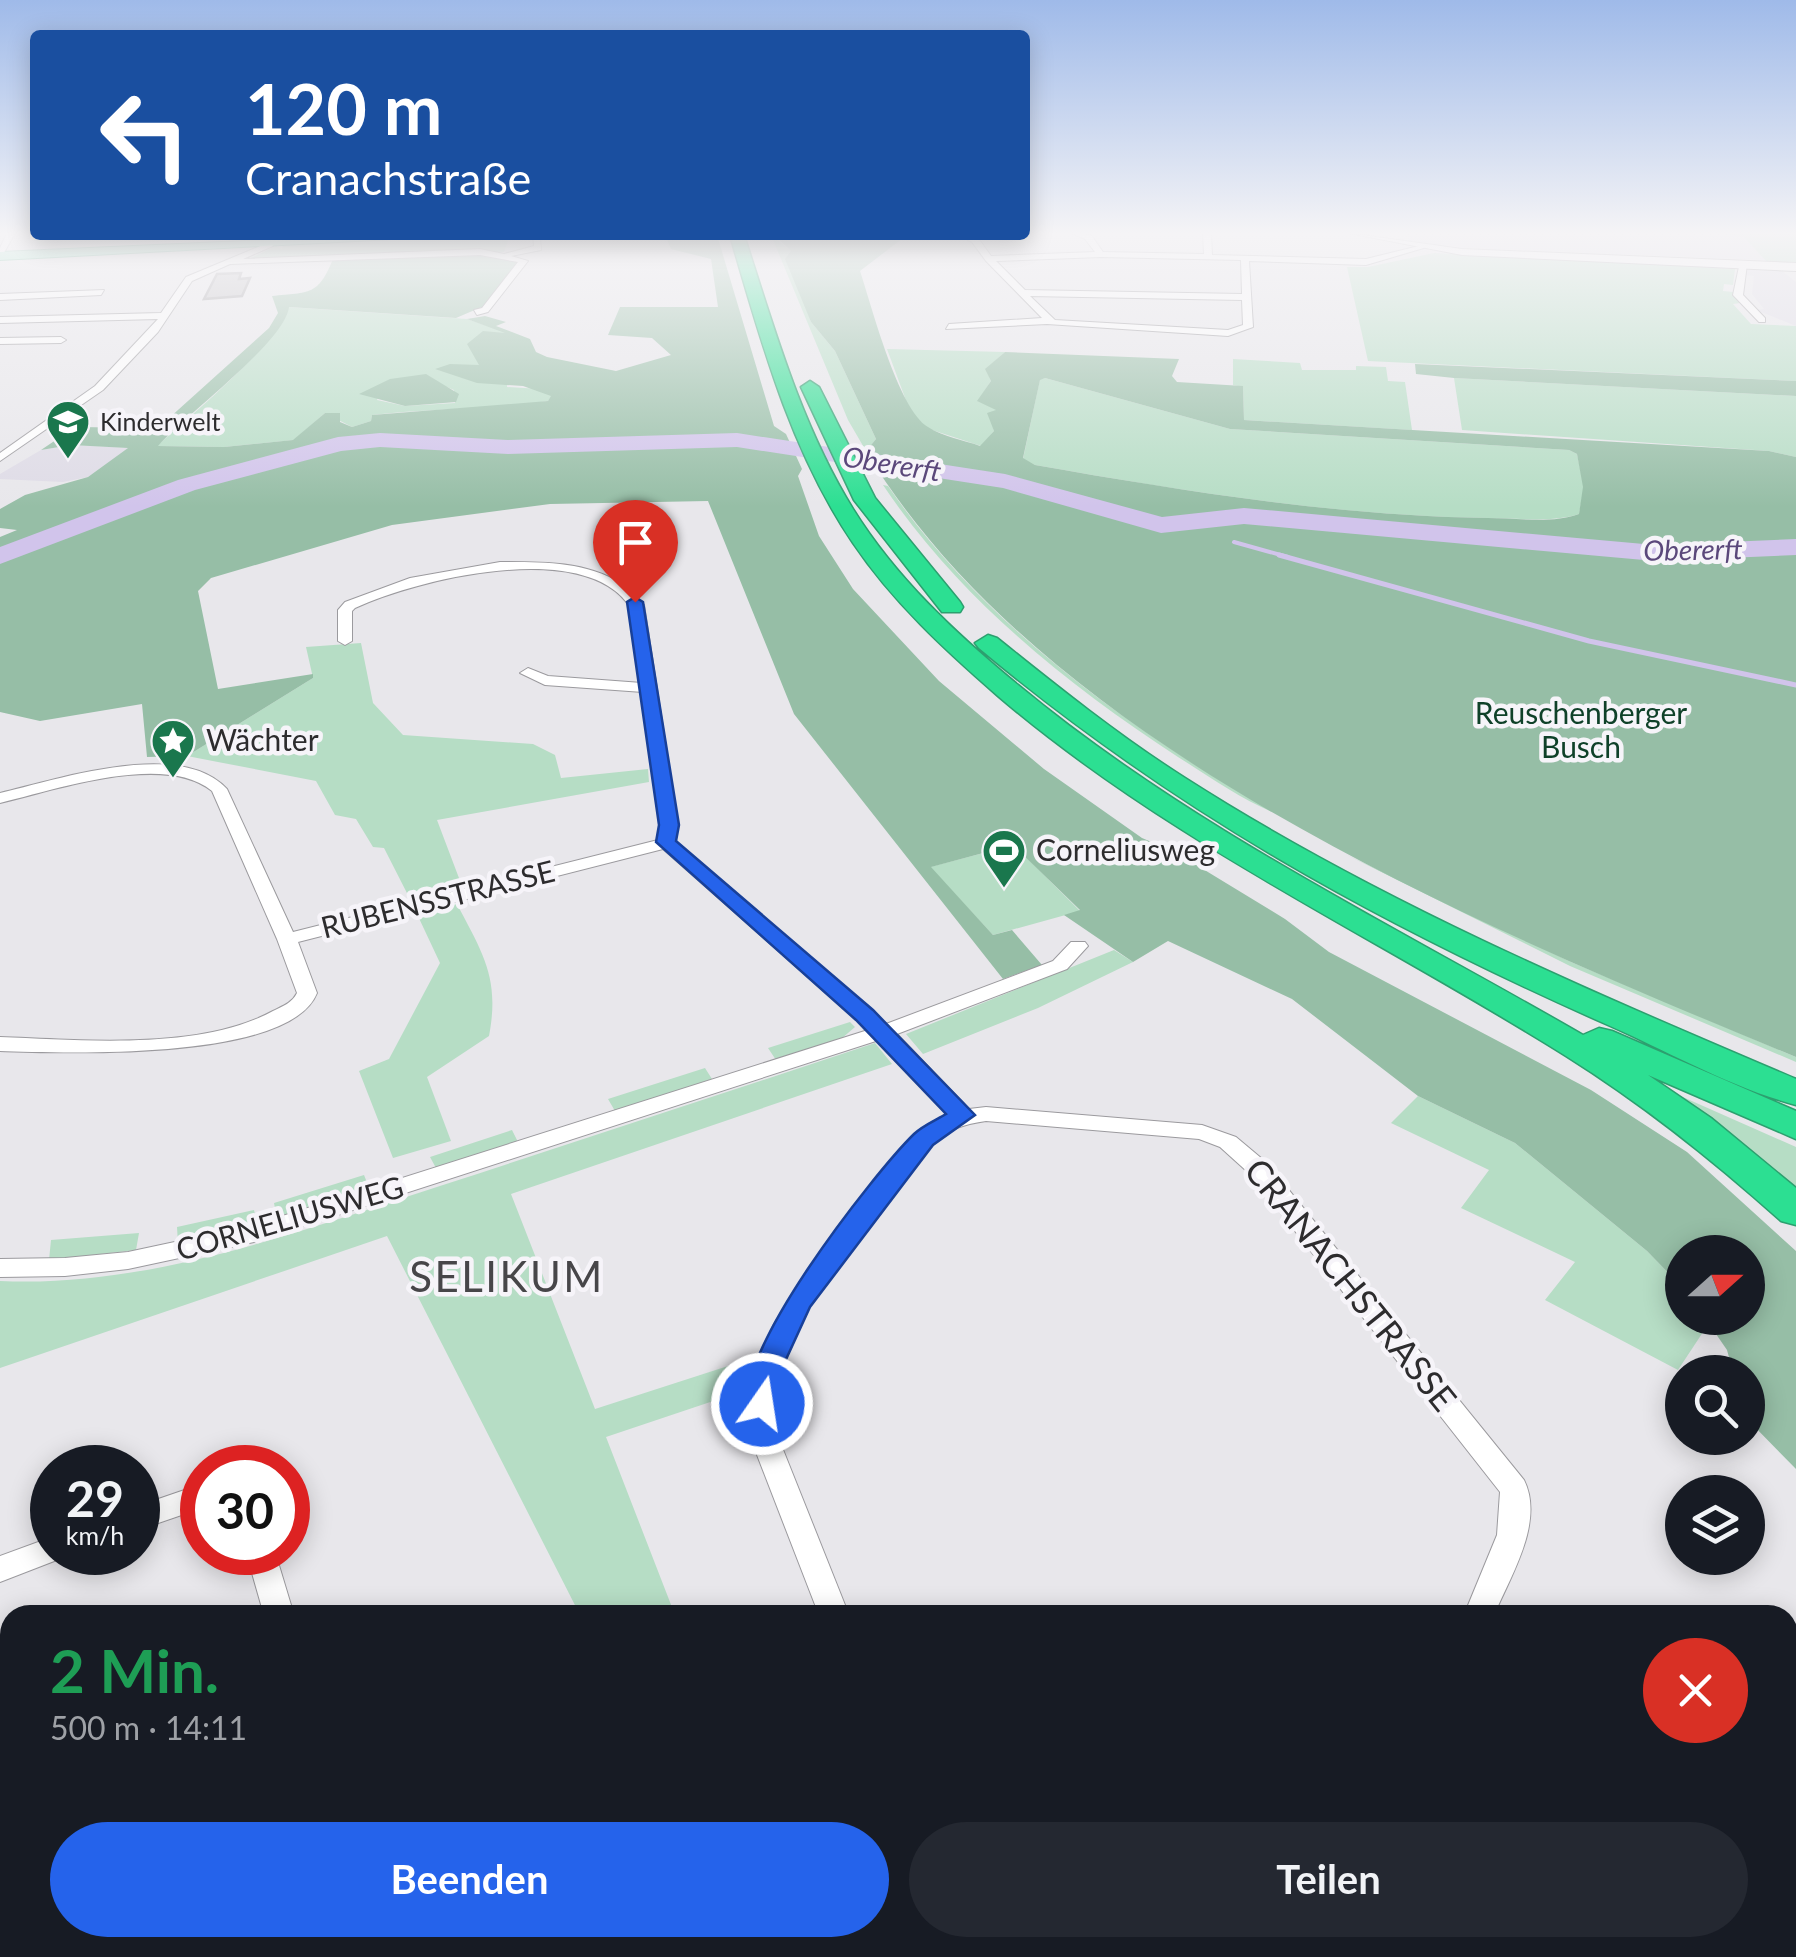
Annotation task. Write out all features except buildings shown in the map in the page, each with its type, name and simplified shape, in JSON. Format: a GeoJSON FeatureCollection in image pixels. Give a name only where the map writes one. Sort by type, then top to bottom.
{"type":"FeatureCollection","features":[{"type":"Feature","properties":{"kind":"highway"},"geometry":{"type":"LineString","coordinates":[[768,324],[814,458],[863,542],[896,584],[969,658],[1091,758],[1286,867],[1557,991],[1796,1093]]}},
{"type":"Feature","properties":{"kind":"highway"},"geometry":{"type":"LineString","coordinates":[[805,372],[843,460],[885,530],[921,576],[982,637],[1086,724],[1251,848]]}},
{"type":"Feature","properties":{"kind":"highway"},"geometry":{"type":"LineString","coordinates":[[1286,867],[1391,940],[1662,1102],[1796,1211]]}},
{"type":"Feature","properties":{"kind":"highway"},"geometry":{"type":"LineString","coordinates":[[1391,940],[1561,1022],[1796,1126]]}},
{"type":"Feature","properties":{"kind":"street"},"geometry":{"type":"LineString","coordinates":[[0,458],[100,388],[157,324]]}},
{"type":"Feature","properties":{"kind":"street"},"geometry":{"type":"LineString","coordinates":[[949,327],[993,324]]}},
{"type":"Feature","properties":{"kind":"street"},"geometry":{"type":"LineString","coordinates":[[1062,324],[1238,332],[1248,324]]}},
{"type":"Feature","properties":{"kind":"street"},"geometry":{"type":"LineString","coordinates":[[0,341],[62,340]]}},
{"type":"Feature","properties":{"kind":"street"},"geometry":{"type":"LineString","coordinates":[[346,641],[345,610],[400,584],[496,567],[574,571],[613,584],[635,602],[669,825],[666,842],[884,1033],[962,1115],[924,1139],[798,1302],[764,1380],[762,1417],[766,1442],[830,1605]]}},
{"type":"Feature","properties":{"kind":"street"},"geometry":{"type":"LineString","coordinates":[[528,673],[546,680],[651,688]]}},
{"type":"Feature","properties":{"kind":"street"},"geometry":{"type":"LineString","coordinates":[[0,798],[144,770],[176,769],[205,776],[219,789],[287,939]]}},
{"type":"Feature","properties":{"kind":"street","name":"RUBENSSTRASSE"},"geometry":{"type":"LineString","coordinates":[[0,1044],[109,1048],[179,1044],[274,1018],[303,1003],[307,994],[287,939],[666,842]]}},
{"type":"Feature","properties":{"kind":"street","name":"CORNELIUSWEG"},"geometry":{"type":"LineString","coordinates":[[0,1268],[128,1261],[232,1239],[884,1033],[1060,965],[1078,946]]}},
{"type":"Feature","properties":{"kind":"street","name":"CRANACHSTRASSE"},"geometry":{"type":"LineString","coordinates":[[962,1115],[1010,1114],[1196,1131],[1218,1137],[1248,1159],[1514,1488],[1518,1503],[1483,1605]]}},
{"type":"Feature","properties":{"kind":"street"},"geometry":{"type":"LineString","coordinates":[[0,1569],[30,1557]]}},
{"type":"Feature","properties":{"kind":"street"},"geometry":{"type":"LineString","coordinates":[[267,1575],[276,1605]]}},
{"type":"Feature","properties":{"kind":"shaded area","name":"Kinderwelt"},"geometry":{"type":"Polygon","coordinates":[[[71,445],[130,448],[88,477],[63,482],[0,479],[0,474],[41,450],[71,445]]]}},
{"type":"Feature","properties":{"kind":"green space"},"geometry":{"type":"Polygon","coordinates":[[[271,324],[281,324],[253,358],[158,446],[224,447],[293,440],[325,413],[340,413],[340,422],[352,427],[371,421],[372,415],[548,401],[551,396],[523,386],[477,383],[435,369],[450,364],[479,365],[467,344],[483,331],[505,333],[481,324],[500,324],[496,326],[530,339],[536,352],[547,357],[616,371],[671,355],[652,338],[608,335],[613,324],[744,324],[774,426],[786,434],[802,469],[798,476],[819,536],[853,589],[939,681],[1044,769],[1142,838],[1175,852],[1285,919],[1329,952],[1591,1090],[1687,1152],[1796,1251],[1796,1469],[1765,1437],[1765,1355],[1728,1355],[1717,1335],[1765,1335],[1765,1235],[1665,1235],[1665,1270],[1515,1143],[1418,1096],[1292,999],[1168,941],[1133,962],[1064,915],[1080,910],[1013,845],[931,867],[993,935],[1012,930],[1042,965],[1003,979],[794,714],[708,501],[550,504],[392,525],[211,578],[198,591],[218,689],[313,674],[313,678],[187,756],[147,757],[142,704],[40,721],[0,712],[0,537],[17,530],[0,528],[0,509],[25,495],[88,477],[128,448],[71,445],[41,450],[75,427],[158,428],[271,324]]]}},
{"type":"Feature","properties":{"kind":"green space"},"geometry":{"type":"Polygon","coordinates":[[[280,324],[483,324],[511,334],[507,387],[541,389],[552,396],[548,401],[526,404],[372,415],[371,421],[352,427],[325,413],[294,440],[224,447],[157,446],[280,324]],[[383,386],[377,400],[405,406],[455,403],[454,390],[383,386]]]}},
{"type":"Feature","properties":{"kind":"green space"},"geometry":{"type":"Polygon","coordinates":[[[808,324],[813,324],[835,351],[876,439],[866,451],[848,420],[808,324]]]}},
{"type":"Feature","properties":{"kind":"green space","name":"Reuschenberger Busch"},"geometry":{"type":"Polygon","coordinates":[[[813,324],[877,324],[896,379],[917,417],[947,436],[980,446],[994,431],[987,413],[996,410],[977,401],[991,381],[985,369],[1005,352],[1179,359],[1172,376],[1177,382],[1243,386],[1244,420],[1769,451],[1796,457],[1796,1057],[1544,950],[1412,887],[1282,818],[1157,740],[1043,654],[945,558],[866,451],[876,439],[835,351],[813,324]],[[1045,378],[1040,380],[1023,458],[1035,465],[1091,475],[1318,507],[1534,520],[1579,514],[1583,487],[1577,454],[1569,450],[1230,429],[1045,378]]]}},
{"type":"Feature","properties":{"kind":"green space"},"geometry":{"type":"Polygon","coordinates":[[[1360,324],[1796,326],[1796,381],[1368,361],[1360,324]]]}},
{"type":"Feature","properties":{"kind":"green space"},"geometry":{"type":"Polygon","coordinates":[[[887,349],[1005,352],[986,369],[991,381],[978,401],[998,410],[992,418],[994,431],[981,446],[929,429],[911,414],[887,349]]]}},
{"type":"Feature","properties":{"kind":"green space"},"geometry":{"type":"Polygon","coordinates":[[[1233,359],[1300,363],[1302,370],[1386,367],[1388,381],[1405,382],[1412,430],[1244,420],[1243,387],[1233,385],[1233,359]]]}},
{"type":"Feature","properties":{"kind":"green space"},"geometry":{"type":"Polygon","coordinates":[[[1415,364],[1796,381],[1796,396],[1454,378],[1416,374],[1415,364]]]}},
{"type":"Feature","properties":{"kind":"green space"},"geometry":{"type":"Polygon","coordinates":[[[426,374],[459,394],[456,402],[405,406],[359,394],[390,379],[426,374]]]}},
{"type":"Feature","properties":{"kind":"green space"},"geometry":{"type":"Polygon","coordinates":[[[1454,378],[1796,396],[1796,457],[1769,451],[1462,430],[1454,378]]]}},
{"type":"Feature","properties":{"kind":"green space"},"geometry":{"type":"Polygon","coordinates":[[[1040,379],[1230,429],[1569,450],[1577,454],[1584,487],[1579,514],[1534,519],[1374,513],[1204,493],[1035,465],[1023,459],[1040,379]]]}},
{"type":"Feature","properties":{"kind":"green space"},"geometry":{"type":"Polygon","coordinates":[[[883,485],[888,486],[969,585],[1064,671],[1169,747],[1277,814],[1178,757],[1055,668],[945,564],[883,485]]]}},
{"type":"Feature","properties":{"kind":"green space"},"geometry":{"type":"Polygon","coordinates":[[[361,643],[373,703],[403,735],[533,744],[555,755],[561,778],[648,769],[649,782],[437,820],[462,886],[410,899],[384,848],[373,847],[356,819],[335,815],[316,781],[187,756],[313,678],[306,647],[361,643]]]}},
{"type":"Feature","properties":{"kind":"green space","name":"Corneliusweg"},"geometry":{"type":"Polygon","coordinates":[[[1014,845],[1080,911],[993,935],[930,867],[1014,845]]]}},
{"type":"Feature","properties":{"kind":"green space"},"geometry":{"type":"Polygon","coordinates":[[[1345,854],[1571,962],[1796,1057],[1796,1062],[1570,966],[1345,854]]]}},
{"type":"Feature","properties":{"kind":"green space"},"geometry":{"type":"Polygon","coordinates":[[[457,904],[491,982],[489,1036],[427,1077],[451,1141],[393,1158],[359,1071],[389,1059],[440,963],[417,914],[457,904]]]}},
{"type":"Feature","properties":{"kind":"green space"},"geometry":{"type":"Polygon","coordinates":[[[1114,950],[1133,962],[1038,1008],[923,1054],[906,1034],[1114,950]]]}},
{"type":"Feature","properties":{"kind":"green space"},"geometry":{"type":"Polygon","coordinates":[[[850,1022],[855,1027],[841,1039],[776,1060],[768,1048],[850,1022]]]}},
{"type":"Feature","properties":{"kind":"green space"},"geometry":{"type":"Polygon","coordinates":[[[875,1043],[892,1064],[511,1194],[595,1409],[759,1356],[749,1389],[606,1437],[671,1605],[575,1605],[387,1236],[0,1368],[0,1281],[56,1281],[169,1266],[336,1220],[875,1043]]]}},
{"type":"Feature","properties":{"kind":"green space"},"geometry":{"type":"Polygon","coordinates":[[[705,1068],[712,1079],[615,1111],[608,1099],[705,1068]]]}},
{"type":"Feature","properties":{"kind":"green space"},"geometry":{"type":"Polygon","coordinates":[[[1676,1094],[1796,1147],[1796,1192],[1672,1097],[1676,1094]]]}},
{"type":"Feature","properties":{"kind":"green space"},"geometry":{"type":"Polygon","coordinates":[[[1418,1096],[1515,1143],[1665,1270],[1665,1335],[1701,1335],[1688,1355],[1665,1355],[1665,1363],[1545,1300],[1575,1262],[1461,1208],[1489,1170],[1391,1123],[1418,1096]]]}},
{"type":"Feature","properties":{"kind":"green space"},"geometry":{"type":"Polygon","coordinates":[[[512,1130],[518,1142],[436,1168],[430,1157],[512,1130]]]}},
{"type":"Feature","properties":{"kind":"green space"},"geometry":{"type":"Polygon","coordinates":[[[364,1175],[370,1190],[277,1219],[274,1203],[364,1175]]]}},
{"type":"Feature","properties":{"kind":"green space"},"geometry":{"type":"Polygon","coordinates":[[[254,1210],[257,1224],[178,1244],[177,1227],[254,1210]]]}},
{"type":"Feature","properties":{"kind":"green space"},"geometry":{"type":"Polygon","coordinates":[[[139,1233],[136,1250],[49,1260],[51,1240],[139,1233]]]}},
{"type":"Feature","properties":{"kind":"waterway","name":"Obererft"},"geometry":{"type":"LineString","coordinates":[[0,556],[187,485],[285,462],[338,444],[380,440],[508,447],[737,440],[1005,481],[1161,525],[1244,516],[1655,553],[1796,547]]}},
{"type":"Feature","properties":{"kind":"waterway"},"geometry":{"type":"LineString","coordinates":[[1234,542],[1288,557]]}},
{"type":"Feature","properties":{"kind":"waterway"},"geometry":{"type":"LineString","coordinates":[[1279,555],[1589,641],[1796,685]]}},
{"type":"Feature","properties":{"kind":"place","name":"Kinderwelt"},"geometry":{"type":"Point","coordinates":[68,460]}},
{"type":"Feature","properties":{"kind":"place","name":"Wächter"},"geometry":{"type":"Point","coordinates":[173,779]}},
{"type":"Feature","properties":{"kind":"place","name":"Corneliusweg"},"geometry":{"type":"Point","coordinates":[1004,889]}},
{"type":"Feature","properties":{"kind":"district","name":"SELIKUM"},"geometry":{"type":"Point","coordinates":[507,1277]}},
{"type":"Feature","properties":{"kind":"route"},"geometry":{"type":"LineString","coordinates":[[635,602],[639,608],[669,825],[666,842],[884,1033],[962,1115],[942,1124],[924,1139],[798,1302],[768,1366],[762,1404]]}}]}
